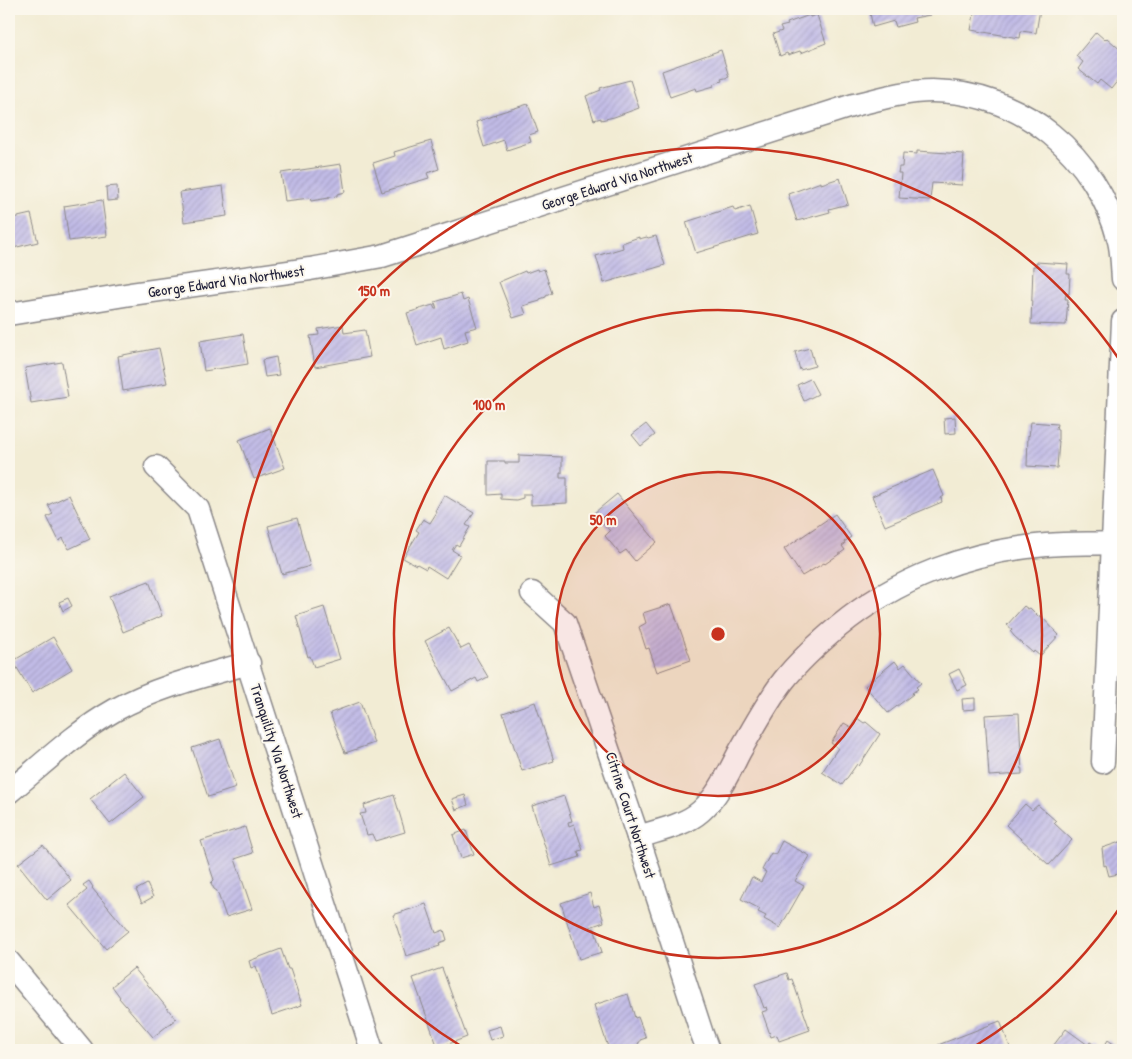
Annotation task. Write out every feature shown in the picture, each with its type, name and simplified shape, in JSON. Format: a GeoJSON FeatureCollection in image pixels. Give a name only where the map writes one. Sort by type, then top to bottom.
{"type":"FeatureCollection","features":[{"type":"Feature","properties":{"kind":"street","name":"George Edward Via Northwest"},"geometry":{"type":"LineString","coordinates":[[9,314],[131,294],[310,269],[382,256],[854,105],[897,94],[931,91],[962,94],[1001,104],[1031,120],[1058,139],[1086,169],[1106,206],[1119,242],[1123,279]]}},
{"type":"Feature","properties":{"kind":"street"},"geometry":{"type":"LineString","coordinates":[[1104,762],[1123,320]]}},
{"type":"Feature","properties":{"kind":"street","name":"Tranquility Via Northwest"},"geometry":{"type":"LineString","coordinates":[[156,467],[198,509],[372,1050]]}},
{"type":"Feature","properties":{"kind":"street"},"geometry":{"type":"LineString","coordinates":[[638,837],[676,826],[701,811],[720,788],[758,718],[785,679],[818,644],[859,609],[906,582],[948,564],[993,553],[1045,545],[1114,543]]}},
{"type":"Feature","properties":{"kind":"street","name":"Citrine Court Northwest"},"geometry":{"type":"LineString","coordinates":[[532,593],[565,623],[708,1050]]}},
{"type":"Feature","properties":{"kind":"street"},"geometry":{"type":"LineString","coordinates":[[9,792],[78,735],[114,711],[146,695],[179,683],[248,663]]}},
{"type":"Feature","properties":{"kind":"street"},"geometry":{"type":"LineString","coordinates":[[9,962],[82,1050]]}},
{"type":"Feature","properties":{"kind":"building"},"geometry":{"type":"Polygon","coordinates":[[[869,9],[928,9],[930,15],[914,18],[915,22],[896,27],[894,21],[873,27],[869,9]]]}},
{"type":"Feature","properties":{"kind":"building"},"geometry":{"type":"Polygon","coordinates":[[[975,9],[1040,9],[1036,33],[1021,31],[1020,38],[971,30],[975,9]]]}},
{"type":"Feature","properties":{"kind":"building"},"geometry":{"type":"Polygon","coordinates":[[[810,15],[810,17],[817,15],[826,43],[801,53],[800,51],[780,56],[773,34],[782,31],[780,27],[788,25],[787,23],[810,15]]]}},
{"type":"Feature","properties":{"kind":"building"},"geometry":{"type":"Polygon","coordinates":[[[1096,32],[1105,40],[1107,38],[1123,52],[1123,74],[1111,89],[1100,80],[1097,84],[1078,69],[1083,62],[1076,56],[1096,32]]]}},
{"type":"Feature","properties":{"kind":"building"},"geometry":{"type":"Polygon","coordinates":[[[721,50],[729,77],[721,79],[722,81],[714,84],[714,86],[697,91],[696,88],[670,97],[662,71],[721,50]]]}},
{"type":"Feature","properties":{"kind":"building"},"geometry":{"type":"Polygon","coordinates":[[[630,80],[639,108],[614,117],[594,120],[586,96],[601,90],[600,88],[630,80]]]}},
{"type":"Feature","properties":{"kind":"building"},"geometry":{"type":"Polygon","coordinates":[[[528,104],[538,132],[529,135],[531,142],[507,150],[504,140],[484,147],[476,122],[528,104]]]}},
{"type":"Feature","properties":{"kind":"building"},"geometry":{"type":"Polygon","coordinates":[[[431,141],[439,169],[427,173],[429,178],[382,192],[373,163],[395,156],[394,152],[431,141]]]}},
{"type":"Feature","properties":{"kind":"building"},"geometry":{"type":"Polygon","coordinates":[[[917,151],[964,154],[962,185],[932,183],[930,200],[899,198],[901,173],[898,173],[899,167],[902,167],[903,153],[917,154],[917,151]]]}},
{"type":"Feature","properties":{"kind":"building"},"geometry":{"type":"Polygon","coordinates":[[[341,164],[345,192],[337,194],[337,196],[311,201],[310,198],[285,201],[281,173],[341,164]]]}},
{"type":"Feature","properties":{"kind":"building"},"geometry":{"type":"Polygon","coordinates":[[[840,178],[848,204],[829,209],[830,212],[797,221],[788,194],[821,182],[821,184],[840,178]]]}},
{"type":"Feature","properties":{"kind":"building"},"geometry":{"type":"Polygon","coordinates":[[[117,186],[118,200],[107,201],[106,187],[117,186]]]}},
{"type":"Feature","properties":{"kind":"building"},"geometry":{"type":"Polygon","coordinates":[[[223,186],[227,216],[184,222],[180,192],[223,186]]]}},
{"type":"Feature","properties":{"kind":"building"},"geometry":{"type":"Polygon","coordinates":[[[102,200],[107,236],[69,241],[64,206],[102,200]]]}},
{"type":"Feature","properties":{"kind":"building"},"geometry":{"type":"Polygon","coordinates":[[[750,206],[758,234],[696,253],[686,222],[733,207],[735,211],[750,206]]]}},
{"type":"Feature","properties":{"kind":"building"},"geometry":{"type":"Polygon","coordinates":[[[31,214],[38,242],[9,249],[9,219],[31,214]]]}},
{"type":"Feature","properties":{"kind":"building"},"geometry":{"type":"Polygon","coordinates":[[[656,236],[665,265],[604,283],[596,256],[623,248],[622,243],[639,237],[639,239],[656,236]]]}},
{"type":"Feature","properties":{"kind":"building"},"geometry":{"type":"Polygon","coordinates":[[[1036,262],[1068,264],[1067,274],[1070,274],[1069,294],[1066,294],[1065,299],[1068,299],[1066,325],[1031,324],[1033,266],[1036,266],[1036,262]]]}},
{"type":"Feature","properties":{"kind":"building"},"geometry":{"type":"Polygon","coordinates":[[[537,269],[538,271],[544,269],[552,293],[540,299],[540,301],[523,306],[526,314],[513,318],[499,282],[525,271],[526,273],[537,269]]]}},
{"type":"Feature","properties":{"kind":"building"},"geometry":{"type":"Polygon","coordinates":[[[461,294],[463,301],[468,299],[477,327],[465,330],[468,341],[444,349],[441,337],[417,345],[407,313],[433,305],[437,309],[435,302],[461,294]]]}},
{"type":"Feature","properties":{"kind":"building"},"geometry":{"type":"Polygon","coordinates":[[[343,325],[344,333],[365,330],[370,357],[315,367],[310,336],[319,335],[318,329],[343,325]]]}},
{"type":"Feature","properties":{"kind":"building"},"geometry":{"type":"Polygon","coordinates":[[[243,334],[248,364],[204,371],[200,341],[243,334]]]}},
{"type":"Feature","properties":{"kind":"building"},"geometry":{"type":"Polygon","coordinates":[[[159,348],[167,383],[123,391],[118,356],[159,348]]]}},
{"type":"Feature","properties":{"kind":"building"},"geometry":{"type":"Polygon","coordinates":[[[810,348],[815,366],[800,370],[795,352],[810,348]]]}},
{"type":"Feature","properties":{"kind":"building"},"geometry":{"type":"Polygon","coordinates":[[[276,357],[279,375],[265,377],[262,360],[276,357]]]}},
{"type":"Feature","properties":{"kind":"building"},"geometry":{"type":"Polygon","coordinates":[[[62,362],[68,397],[31,403],[25,368],[62,362]]]}},
{"type":"Feature","properties":{"kind":"building"},"geometry":{"type":"Polygon","coordinates":[[[810,379],[818,394],[804,401],[797,385],[810,379]]]}},
{"type":"Feature","properties":{"kind":"building"},"geometry":{"type":"Polygon","coordinates":[[[955,417],[956,433],[945,434],[944,418],[955,417]]]}},
{"type":"Feature","properties":{"kind":"building"},"geometry":{"type":"Polygon","coordinates":[[[1031,422],[1057,424],[1056,429],[1058,429],[1059,441],[1057,468],[1027,466],[1028,435],[1031,422]]]}},
{"type":"Feature","properties":{"kind":"building"},"geometry":{"type":"Polygon","coordinates":[[[646,424],[655,435],[641,446],[632,435],[646,424]]]}},
{"type":"Feature","properties":{"kind":"building"},"geometry":{"type":"Polygon","coordinates":[[[270,428],[285,468],[254,479],[239,440],[270,428]]]}},
{"type":"Feature","properties":{"kind":"building"},"geometry":{"type":"Polygon","coordinates":[[[519,455],[562,457],[562,473],[560,473],[560,478],[567,478],[567,503],[531,505],[531,494],[523,494],[523,498],[516,500],[501,499],[501,494],[488,495],[488,461],[519,463],[519,455]]]}},
{"type":"Feature","properties":{"kind":"building"},"geometry":{"type":"Polygon","coordinates":[[[933,470],[944,496],[941,498],[942,502],[885,526],[872,496],[933,470]]]}},
{"type":"Feature","properties":{"kind":"building"},"geometry":{"type":"Polygon","coordinates":[[[617,494],[657,542],[635,561],[626,550],[620,554],[605,536],[610,531],[594,513],[617,494]]]}},
{"type":"Feature","properties":{"kind":"building"},"geometry":{"type":"Polygon","coordinates":[[[69,495],[90,539],[69,549],[63,538],[59,541],[47,517],[53,514],[48,505],[69,495]]]}},
{"type":"Feature","properties":{"kind":"building"},"geometry":{"type":"Polygon","coordinates":[[[444,495],[474,513],[466,525],[470,527],[459,546],[456,544],[452,550],[460,555],[446,578],[427,566],[426,569],[403,558],[419,532],[416,530],[423,519],[430,523],[444,495]]]}},
{"type":"Feature","properties":{"kind":"building"},"geometry":{"type":"Polygon","coordinates":[[[835,514],[851,537],[842,546],[845,550],[825,564],[802,576],[784,549],[835,514]]]}},
{"type":"Feature","properties":{"kind":"building"},"geometry":{"type":"Polygon","coordinates":[[[297,518],[310,566],[282,574],[268,526],[297,518]]]}},
{"type":"Feature","properties":{"kind":"building"},"geometry":{"type":"Polygon","coordinates":[[[149,581],[162,616],[123,632],[109,596],[149,581]]]}},
{"type":"Feature","properties":{"kind":"building"},"geometry":{"type":"Polygon","coordinates":[[[68,598],[72,606],[63,611],[59,602],[68,598]]]}},
{"type":"Feature","properties":{"kind":"building"},"geometry":{"type":"Polygon","coordinates":[[[671,604],[691,660],[657,672],[649,648],[646,649],[639,627],[646,623],[643,613],[671,604]]]}},
{"type":"Feature","properties":{"kind":"building"},"geometry":{"type":"Polygon","coordinates":[[[1024,606],[1028,609],[1030,608],[1039,617],[1040,615],[1059,635],[1040,656],[1034,651],[1033,653],[1014,636],[1010,631],[1012,629],[1007,625],[1024,606]]]}},
{"type":"Feature","properties":{"kind":"building"},"geometry":{"type":"Polygon","coordinates":[[[324,607],[340,659],[314,667],[310,656],[308,657],[296,616],[324,607]]]}},
{"type":"Feature","properties":{"kind":"building"},"geometry":{"type":"Polygon","coordinates":[[[449,628],[461,649],[469,645],[488,677],[478,682],[476,678],[452,691],[425,641],[449,628]]]}},
{"type":"Feature","properties":{"kind":"building"},"geometry":{"type":"Polygon","coordinates":[[[53,637],[72,669],[32,693],[13,661],[53,637]]]}},
{"type":"Feature","properties":{"kind":"building"},"geometry":{"type":"Polygon","coordinates":[[[895,661],[900,668],[905,664],[921,683],[916,687],[918,689],[913,694],[888,713],[865,686],[895,661]]]}},
{"type":"Feature","properties":{"kind":"building"},"geometry":{"type":"Polygon","coordinates":[[[959,669],[967,685],[957,690],[949,674],[959,669]]]}},
{"type":"Feature","properties":{"kind":"building"},"geometry":{"type":"Polygon","coordinates":[[[975,698],[975,709],[963,710],[962,699],[975,698]]]}},
{"type":"Feature","properties":{"kind":"building"},"geometry":{"type":"Polygon","coordinates":[[[360,702],[374,743],[345,753],[330,713],[360,702]]]}},
{"type":"Feature","properties":{"kind":"building"},"geometry":{"type":"Polygon","coordinates":[[[535,702],[554,761],[522,771],[503,713],[535,702]]]}},
{"type":"Feature","properties":{"kind":"building"},"geometry":{"type":"Polygon","coordinates":[[[1019,713],[1022,774],[989,776],[985,715],[1019,713]]]}},
{"type":"Feature","properties":{"kind":"building"},"geometry":{"type":"Polygon","coordinates":[[[857,718],[864,723],[866,722],[880,734],[859,766],[857,764],[842,785],[822,772],[838,748],[831,743],[844,723],[851,727],[857,718]]]}},
{"type":"Feature","properties":{"kind":"building"},"geometry":{"type":"Polygon","coordinates":[[[220,739],[236,788],[208,797],[192,748],[220,739]]]}},
{"type":"Feature","properties":{"kind":"building"},"geometry":{"type":"Polygon","coordinates":[[[124,772],[144,797],[110,824],[90,799],[124,772]]]}},
{"type":"Feature","properties":{"kind":"building"},"geometry":{"type":"Polygon","coordinates":[[[394,795],[405,832],[375,841],[372,834],[367,835],[360,814],[366,813],[364,805],[394,795]]]}},
{"type":"Feature","properties":{"kind":"building"},"geometry":{"type":"Polygon","coordinates":[[[465,795],[468,805],[456,810],[452,799],[465,795]]]}},
{"type":"Feature","properties":{"kind":"building"},"geometry":{"type":"Polygon","coordinates":[[[564,796],[572,821],[568,822],[569,826],[574,824],[583,850],[578,851],[580,857],[551,866],[532,806],[564,796]]]}},
{"type":"Feature","properties":{"kind":"building"},"geometry":{"type":"Polygon","coordinates":[[[1025,804],[1032,810],[1038,805],[1056,821],[1054,823],[1072,840],[1049,865],[1006,825],[1025,804]]]}},
{"type":"Feature","properties":{"kind":"building"},"geometry":{"type":"Polygon","coordinates":[[[245,827],[253,853],[235,859],[252,909],[226,917],[217,891],[211,883],[214,880],[201,841],[245,827]]]}},
{"type":"Feature","properties":{"kind":"building"},"geometry":{"type":"Polygon","coordinates":[[[466,830],[474,854],[461,858],[453,835],[466,830]]]}},
{"type":"Feature","properties":{"kind":"building"},"geometry":{"type":"Polygon","coordinates":[[[782,841],[810,856],[795,881],[804,886],[780,928],[764,919],[766,916],[758,912],[760,909],[741,899],[752,877],[761,882],[766,872],[762,870],[771,853],[775,855],[782,841]]]}},
{"type":"Feature","properties":{"kind":"building"},"geometry":{"type":"Polygon","coordinates":[[[1123,841],[1123,873],[1109,876],[1106,865],[1104,866],[1102,848],[1123,841]]]}},
{"type":"Feature","properties":{"kind":"building"},"geometry":{"type":"Polygon","coordinates":[[[43,845],[71,880],[47,900],[18,864],[43,845]]]}},
{"type":"Feature","properties":{"kind":"building"},"geometry":{"type":"Polygon","coordinates":[[[89,881],[92,888],[128,931],[106,949],[69,905],[87,890],[83,885],[89,881]]]}},
{"type":"Feature","properties":{"kind":"building"},"geometry":{"type":"Polygon","coordinates":[[[147,884],[153,897],[142,903],[136,890],[147,884]]]}},
{"type":"Feature","properties":{"kind":"building"},"geometry":{"type":"Polygon","coordinates":[[[590,893],[594,907],[599,905],[604,922],[590,927],[591,929],[594,928],[602,952],[579,959],[561,903],[590,893]]]}},
{"type":"Feature","properties":{"kind":"building"},"geometry":{"type":"Polygon","coordinates":[[[426,904],[436,933],[444,930],[447,940],[439,943],[440,946],[406,956],[393,915],[426,904]]]}},
{"type":"Feature","properties":{"kind":"building"},"geometry":{"type":"Polygon","coordinates":[[[281,949],[302,1005],[272,1015],[256,966],[251,968],[249,961],[281,949]]]}},
{"type":"Feature","properties":{"kind":"building"},"geometry":{"type":"Polygon","coordinates":[[[134,968],[176,1019],[153,1037],[119,998],[112,986],[134,968]]]}},
{"type":"Feature","properties":{"kind":"building"},"geometry":{"type":"Polygon","coordinates":[[[442,968],[467,1037],[438,1048],[413,978],[442,968]]]}},
{"type":"Feature","properties":{"kind":"building"},"geometry":{"type":"Polygon","coordinates":[[[787,973],[789,980],[792,979],[810,1030],[779,1041],[777,1035],[771,1037],[762,1012],[768,1010],[767,1007],[764,1008],[755,984],[787,973]]]}},
{"type":"Feature","properties":{"kind":"building"},"geometry":{"type":"Polygon","coordinates":[[[628,994],[635,1018],[638,1017],[646,1038],[638,1043],[641,1050],[609,1050],[594,1005],[628,994]]]}},
{"type":"Feature","properties":{"kind":"building"},"geometry":{"type":"Polygon","coordinates":[[[1000,1021],[1010,1047],[1008,1048],[1009,1050],[940,1050],[938,1045],[1000,1021]]]}},
{"type":"Feature","properties":{"kind":"building"},"geometry":{"type":"Polygon","coordinates":[[[500,1026],[503,1036],[490,1040],[487,1030],[500,1026]]]}},
{"type":"Feature","properties":{"kind":"building"},"geometry":{"type":"Polygon","coordinates":[[[1066,1029],[1088,1045],[1090,1042],[1102,1050],[1050,1050],[1066,1029]]]}},
{"type":"Feature","properties":{"kind":"building"},"geometry":{"type":"Polygon","coordinates":[[[1108,1040],[1122,1050],[1102,1050],[1108,1040]]]}}]}
